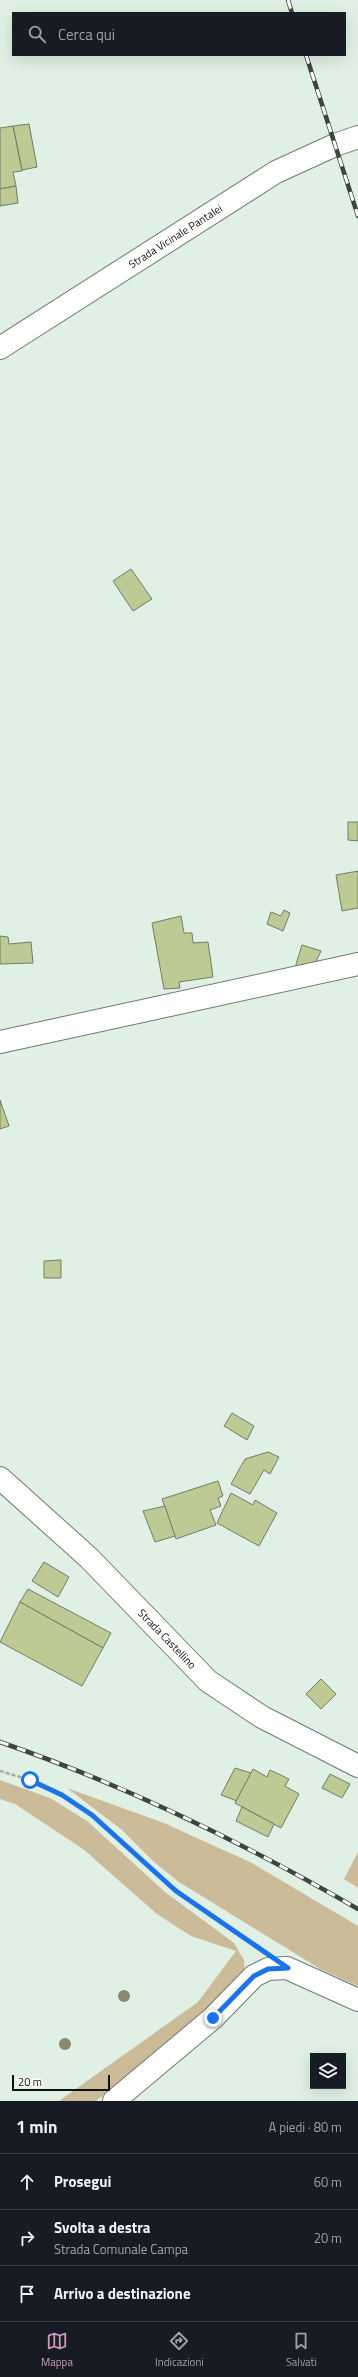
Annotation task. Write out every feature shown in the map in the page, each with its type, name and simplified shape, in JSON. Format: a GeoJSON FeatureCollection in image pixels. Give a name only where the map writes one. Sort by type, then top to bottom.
{"type":"FeatureCollection","features":[{"type":"Feature","properties":{"kind":"street","name":"Strada Vicinale Pantalei"},"geometry":{"type":"LineString","coordinates":[[0,348],[276,172],[335,145],[358,137]]}},
{"type":"Feature","properties":{"kind":"street"},"geometry":{"type":"LineString","coordinates":[[0,1042],[358,964]]}},
{"type":"Feature","properties":{"kind":"street","name":"Strada Castellino"},"geometry":{"type":"LineString","coordinates":[[0,1478],[89,1558],[208,1681],[262,1717],[358,1766]]}},
{"type":"Feature","properties":{"kind":"street"},"geometry":{"type":"LineString","coordinates":[[114,2101],[213,2018],[254,1976],[268,1969],[288,1968],[358,2000]]}},
{"type":"Feature","properties":{"kind":"path"},"geometry":{"type":"LineString","coordinates":[[0,1771],[30,1780],[62,1795],[92,1815],[176,1891],[288,1968]]}},
{"type":"Feature","properties":{"kind":"shaded area"},"geometry":{"type":"Polygon","coordinates":[[[0,1780],[50,1798],[87,1821],[165,1892],[234,1943],[244,1960],[245,1971],[186,2031],[96,2101],[59,2101],[198,2002],[236,1951],[191,1936],[157,1914],[83,1849],[15,1804],[0,1799],[0,1780]]]}},
{"type":"Feature","properties":{"kind":"shaded area"},"geometry":{"type":"Polygon","coordinates":[[[67,1788],[164,1823],[252,1863],[358,1926],[358,1986],[322,1970],[179,1882],[154,1862],[122,1830],[67,1788]]]}},
{"type":"Feature","properties":{"kind":"shaded area"},"geometry":{"type":"Polygon","coordinates":[[[358,1852],[358,1888],[344,1879],[358,1852]]]}},
{"type":"Feature","properties":{"kind":"building"},"geometry":{"type":"Polygon","coordinates":[[[29,124],[37,167],[22,170],[13,126],[29,124]]]}},
{"type":"Feature","properties":{"kind":"building"},"geometry":{"type":"Polygon","coordinates":[[[13,126],[22,171],[13,172],[16,186],[0,189],[0,128],[13,126]]]}},
{"type":"Feature","properties":{"kind":"building"},"geometry":{"type":"Polygon","coordinates":[[[16,186],[18,203],[0,206],[0,189],[16,186]]]}},
{"type":"Feature","properties":{"kind":"building"},"geometry":{"type":"Polygon","coordinates":[[[131,569],[152,599],[133,611],[113,581],[131,569]]]}},
{"type":"Feature","properties":{"kind":"building"},"geometry":{"type":"Polygon","coordinates":[[[348,822],[358,822],[358,841],[348,840],[348,822]]]}},
{"type":"Feature","properties":{"kind":"building"},"geometry":{"type":"Polygon","coordinates":[[[358,871],[358,908],[342,911],[336,875],[358,871]]]}},
{"type":"Feature","properties":{"kind":"building"},"geometry":{"type":"Polygon","coordinates":[[[284,910],[290,913],[283,931],[267,924],[271,912],[281,916],[284,910]]]}},
{"type":"Feature","properties":{"kind":"building"},"geometry":{"type":"Polygon","coordinates":[[[181,916],[184,933],[192,933],[193,943],[208,942],[213,977],[179,982],[180,988],[164,989],[152,923],[181,916]]]}},
{"type":"Feature","properties":{"kind":"building"},"geometry":{"type":"Polygon","coordinates":[[[0,936],[8,937],[9,944],[31,942],[33,963],[0,964],[0,936]]]}},
{"type":"Feature","properties":{"kind":"building"},"geometry":{"type":"Polygon","coordinates":[[[302,945],[321,951],[314,966],[294,971],[302,945]]]}},
{"type":"Feature","properties":{"kind":"building"},"geometry":{"type":"Polygon","coordinates":[[[0,1100],[9,1126],[0,1129],[0,1100]]]}},
{"type":"Feature","properties":{"kind":"building"},"geometry":{"type":"Polygon","coordinates":[[[61,1260],[61,1278],[44,1278],[44,1261],[61,1260]]]}},
{"type":"Feature","properties":{"kind":"building"},"geometry":{"type":"Polygon","coordinates":[[[232,1413],[254,1426],[247,1440],[224,1426],[232,1413]]]}},
{"type":"Feature","properties":{"kind":"building"},"geometry":{"type":"Polygon","coordinates":[[[268,1452],[279,1457],[270,1474],[264,1470],[250,1494],[231,1484],[245,1459],[268,1452]]]}},
{"type":"Feature","properties":{"kind":"building"},"geometry":{"type":"Polygon","coordinates":[[[218,1481],[223,1496],[218,1498],[221,1506],[210,1510],[216,1525],[176,1539],[162,1499],[218,1481]]]}},
{"type":"Feature","properties":{"kind":"building"},"geometry":{"type":"Polygon","coordinates":[[[231,1493],[253,1505],[255,1500],[277,1513],[259,1546],[217,1523],[231,1493]]]}},
{"type":"Feature","properties":{"kind":"building"},"geometry":{"type":"Polygon","coordinates":[[[165,1506],[175,1536],[155,1542],[143,1511],[165,1506]]]}},
{"type":"Feature","properties":{"kind":"building"},"geometry":{"type":"Polygon","coordinates":[[[44,1562],[69,1577],[58,1597],[32,1581],[44,1562]]]}},
{"type":"Feature","properties":{"kind":"building"},"geometry":{"type":"Polygon","coordinates":[[[28,1589],[111,1633],[103,1648],[20,1602],[28,1589]]]}},
{"type":"Feature","properties":{"kind":"building"},"geometry":{"type":"Polygon","coordinates":[[[20,1602],[103,1648],[82,1686],[0,1642],[20,1602]]]}},
{"type":"Feature","properties":{"kind":"building"},"geometry":{"type":"Polygon","coordinates":[[[321,1679],[336,1694],[321,1709],[306,1694],[321,1679]]]}},
{"type":"Feature","properties":{"kind":"building"},"geometry":{"type":"Polygon","coordinates":[[[235,1768],[251,1773],[237,1801],[221,1795],[235,1768]]]}},
{"type":"Feature","properties":{"kind":"building"},"geometry":{"type":"Polygon","coordinates":[[[253,1769],[267,1777],[270,1770],[289,1779],[285,1786],[299,1794],[281,1828],[235,1803],[253,1769]]]}},
{"type":"Feature","properties":{"kind":"building"},"geometry":{"type":"Polygon","coordinates":[[[330,1774],[350,1784],[342,1798],[322,1788],[330,1774]]]}},
{"type":"Feature","properties":{"kind":"building"},"geometry":{"type":"Polygon","coordinates":[[[242,1807],[274,1824],[268,1837],[236,1821],[242,1807]]]}},
{"type":"Feature","properties":{"kind":"railway"},"geometry":{"type":"LineString","coordinates":[[288,0],[292,12]]}},
{"type":"Feature","properties":{"kind":"railway"},"geometry":{"type":"LineString","coordinates":[[306,56],[358,216]]}},
{"type":"Feature","properties":{"kind":"railway"},"geometry":{"type":"LineString","coordinates":[[0,1742],[47,1759],[138,1796],[228,1838],[358,1909]]}},
{"type":"Feature","properties":{"kind":"route"},"geometry":{"type":"LineString","coordinates":[[30,1780],[62,1795],[92,1815],[176,1891],[288,1968],[268,1969],[254,1976],[213,2018]]}}]}
